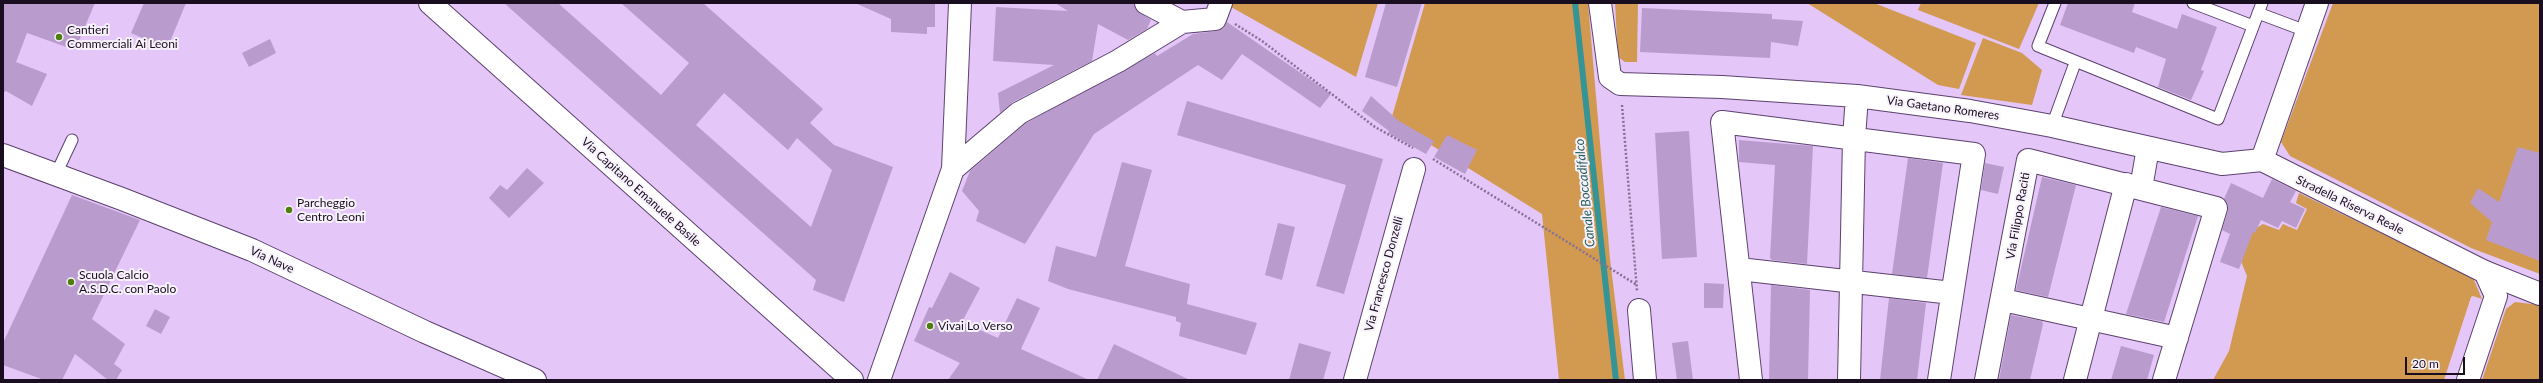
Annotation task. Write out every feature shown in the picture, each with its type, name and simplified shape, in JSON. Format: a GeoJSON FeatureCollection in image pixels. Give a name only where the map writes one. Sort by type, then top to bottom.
{"type":"FeatureCollection","features":[{"type":"Feature","properties":{"kind":"street","name":"Via Capitano Emanuele Basile"},"geometry":{"type":"LineString","coordinates":[[430,3],[852,380]]}},
{"type":"Feature","properties":{"kind":"street"},"geometry":{"type":"LineString","coordinates":[[879,380],[953,169],[960,3]]}},
{"type":"Feature","properties":{"kind":"street"},"geometry":{"type":"LineString","coordinates":[[1146,3],[1182,22]]}},
{"type":"Feature","properties":{"kind":"street"},"geometry":{"type":"LineString","coordinates":[[953,169],[1019,112],[1118,61],[1182,22],[1215,19],[1221,3]]}},
{"type":"Feature","properties":{"kind":"street"},"geometry":{"type":"LineString","coordinates":[[1600,3],[1610,77],[1620,84]]}},
{"type":"Feature","properties":{"kind":"street"},"geometry":{"type":"LineString","coordinates":[[2262,160],[2317,3]]}},
{"type":"Feature","properties":{"kind":"street","name":"Via Gaetano Romeres"},"geometry":{"type":"LineString","coordinates":[[1620,84],[1722,87],[1857,96],[1970,111],[2052,126],[2222,164],[2262,160]]}},
{"type":"Feature","properties":{"kind":"street"},"geometry":{"type":"LineString","coordinates":[[1849,380],[1854,138],[1857,96]]}},
{"type":"Feature","properties":{"kind":"street"},"geometry":{"type":"LineString","coordinates":[[1751,380],[1722,122],[1974,154],[1939,380]]}},
{"type":"Feature","properties":{"kind":"street"},"geometry":{"type":"LineString","coordinates":[[2075,380],[2091,319],[2133,186],[2148,148]]}},
{"type":"Feature","properties":{"kind":"street","name":"Via Nave"},"geometry":{"type":"LineString","coordinates":[[3,155],[252,250],[524,378]]}},
{"type":"Feature","properties":{"kind":"street","name":"Via Filippo Raciti"},"geometry":{"type":"LineString","coordinates":[[1986,380],[2003,300],[2028,160],[2216,208],[2164,380]]}},
{"type":"Feature","properties":{"kind":"street","name":"Stradella Riserva Reale"},"geometry":{"type":"LineString","coordinates":[[2262,160],[2485,272],[2540,294]]}},
{"type":"Feature","properties":{"kind":"street","name":"Via Francesco Donzelli"},"geometry":{"type":"LineString","coordinates":[[1354,380],[1414,168]]}},
{"type":"Feature","properties":{"kind":"street"},"geometry":{"type":"LineString","coordinates":[[1738,269],[1952,293]]}},
{"type":"Feature","properties":{"kind":"street"},"geometry":{"type":"LineString","coordinates":[[2468,380],[2496,296],[2485,272]]}},
{"type":"Feature","properties":{"kind":"street"},"geometry":{"type":"LineString","coordinates":[[2003,300],[2177,338]]}},
{"type":"Feature","properties":{"kind":"street"},"geometry":{"type":"LineString","coordinates":[[1639,310],[1645,380]]}},
{"type":"Feature","properties":{"kind":"lane"},"geometry":{"type":"LineString","coordinates":[[2055,3],[2038,46],[2075,63],[2218,119],[2260,8],[2306,31]]}},
{"type":"Feature","properties":{"kind":"lane"},"geometry":{"type":"LineString","coordinates":[[2193,3],[2253,26]]}},
{"type":"Feature","properties":{"kind":"lane"},"geometry":{"type":"LineString","coordinates":[[2052,126],[2075,63]]}},
{"type":"Feature","properties":{"kind":"lane"},"geometry":{"type":"LineString","coordinates":[[56,174],[72,140]]}},
{"type":"Feature","properties":{"kind":"path"},"geometry":{"type":"LineString","coordinates":[[1620,84],[1639,310]]}},
{"type":"Feature","properties":{"kind":"shaded area"},"geometry":{"type":"Polygon","coordinates":[[[1233,3],[1378,3],[1356,77],[1231,7],[1233,3]]]}},
{"type":"Feature","properties":{"kind":"shaded area"},"geometry":{"type":"Polygon","coordinates":[[[1425,3],[1588,3],[1610,259],[1625,380],[1559,380],[1542,214],[1391,120],[1425,3]]]}},
{"type":"Feature","properties":{"kind":"shaded area"},"geometry":{"type":"Polygon","coordinates":[[[1615,3],[1638,3],[1637,62],[1625,62],[1618,57],[1615,3]]]}},
{"type":"Feature","properties":{"kind":"shaded area"},"geometry":{"type":"Polygon","coordinates":[[[1807,3],[1874,3],[1976,43],[1959,89],[1938,85],[1807,3]]]}},
{"type":"Feature","properties":{"kind":"shaded area"},"geometry":{"type":"Polygon","coordinates":[[[1921,3],[2039,3],[2019,49],[1918,10],[1921,3]]]}},
{"type":"Feature","properties":{"kind":"shaded area"},"geometry":{"type":"Polygon","coordinates":[[[2333,3],[2540,3],[2540,274],[2471,248],[2290,156],[2281,142],[2333,3]]]}},
{"type":"Feature","properties":{"kind":"shaded area"},"geometry":{"type":"Polygon","coordinates":[[[1983,38],[2022,53],[2042,70],[2032,105],[1961,95],[1983,38]]]}},
{"type":"Feature","properties":{"kind":"shaded area"},"geometry":{"type":"Polygon","coordinates":[[[2299,193],[2473,278],[2482,299],[2473,296],[2471,297],[2444,380],[2213,380],[2229,351],[2247,276],[2233,242],[2263,224],[2279,230],[2283,224],[2297,230],[2307,209],[2296,203],[2299,193]]]}},
{"type":"Feature","properties":{"kind":"shaded area"},"geometry":{"type":"Polygon","coordinates":[[[2515,302],[2540,305],[2540,380],[2482,380],[2506,309],[2515,302]]]}},
{"type":"Feature","properties":{"kind":"building","name":"Cantieri Commerciali Ai Leoni"},"geometry":{"type":"Polygon","coordinates":[[[3,3],[95,3],[75,50],[27,33],[16,62],[47,74],[32,106],[6,91],[3,93],[3,3]]]}},
{"type":"Feature","properties":{"kind":"building"},"geometry":{"type":"Polygon","coordinates":[[[144,3],[186,3],[167,49],[131,33],[144,3]]]}},
{"type":"Feature","properties":{"kind":"building"},"geometry":{"type":"Polygon","coordinates":[[[504,3],[558,3],[661,95],[689,63],[621,3],[703,3],[823,109],[810,123],[834,145],[893,167],[844,302],[813,290],[816,280],[504,3]],[[724,93],[696,125],[811,227],[832,170],[797,138],[788,150],[724,93]]]}},
{"type":"Feature","properties":{"kind":"building"},"geometry":{"type":"Polygon","coordinates":[[[855,3],[935,3],[935,27],[927,27],[927,34],[891,32],[891,19],[855,3]]]}},
{"type":"Feature","properties":{"kind":"building"},"geometry":{"type":"Polygon","coordinates":[[[1055,3],[1134,3],[1136,10],[1151,20],[1147,29],[1128,40],[1098,24],[1092,61],[1013,102],[1000,113],[998,93],[1054,65],[993,61],[996,7],[1068,11],[1055,3]]]}},
{"type":"Feature","properties":{"kind":"building"},"geometry":{"type":"Polygon","coordinates":[[[1386,3],[1422,3],[1397,87],[1365,77],[1386,3]]]}},
{"type":"Feature","properties":{"kind":"building"},"geometry":{"type":"Polygon","coordinates":[[[2068,3],[2135,3],[2132,12],[2177,29],[2182,14],[2217,27],[2201,70],[2204,71],[2191,100],[2158,87],[2166,59],[2136,47],[2134,53],[2060,25],[2068,3]]]}},
{"type":"Feature","properties":{"kind":"building"},"geometry":{"type":"Polygon","coordinates":[[[1642,8],[1772,14],[1772,19],[1803,21],[1798,46],[1771,42],[1770,58],[1640,52],[1642,8]]]}},
{"type":"Feature","properties":{"kind":"building"},"geometry":{"type":"Polygon","coordinates":[[[1227,22],[1331,94],[1320,108],[1242,54],[1222,80],[1198,65],[1094,134],[1025,244],[976,221],[979,211],[962,191],[970,171],[1026,123],[1155,53],[1157,56],[1193,34],[1223,29],[1227,22]]]}},
{"type":"Feature","properties":{"kind":"building"},"geometry":{"type":"Polygon","coordinates":[[[270,39],[276,53],[249,67],[242,53],[270,39]]]}},
{"type":"Feature","properties":{"kind":"building"},"geometry":{"type":"Polygon","coordinates":[[[1371,96],[1399,121],[1434,141],[1426,154],[1388,133],[1389,131],[1362,111],[1371,96]]]}},
{"type":"Feature","properties":{"kind":"building"},"geometry":{"type":"Polygon","coordinates":[[[1187,101],[1383,159],[1344,294],[1316,286],[1346,185],[1177,135],[1187,101]]]}},
{"type":"Feature","properties":{"kind":"building"},"geometry":{"type":"Polygon","coordinates":[[[1689,131],[1697,257],[1662,259],[1655,133],[1689,131]]]}},
{"type":"Feature","properties":{"kind":"building"},"geometry":{"type":"Polygon","coordinates":[[[1447,135],[1477,150],[1465,174],[1434,157],[1447,135]]]}},
{"type":"Feature","properties":{"kind":"building"},"geometry":{"type":"Polygon","coordinates":[[[1739,140],[1813,146],[1807,264],[1772,260],[1770,258],[1775,165],[1739,162],[1739,140]]]}},
{"type":"Feature","properties":{"kind":"building"},"geometry":{"type":"Polygon","coordinates":[[[2518,147],[2540,153],[2540,261],[2486,240],[2492,222],[2470,203],[2478,188],[2499,202],[2518,147]]]}},
{"type":"Feature","properties":{"kind":"building"},"geometry":{"type":"Polygon","coordinates":[[[1908,158],[1943,163],[1927,278],[1892,274],[1908,158]]]}},
{"type":"Feature","properties":{"kind":"building"},"geometry":{"type":"Polygon","coordinates":[[[1122,162],[1152,170],[1125,266],[1190,284],[1187,304],[1257,323],[1246,355],[1179,336],[1181,323],[1176,321],[1176,317],[1068,289],[1048,281],[1056,246],[1096,257],[1122,162]]]}},
{"type":"Feature","properties":{"kind":"building"},"geometry":{"type":"Polygon","coordinates":[[[1985,163],[2004,167],[1998,194],[1981,190],[1985,163]]]}},
{"type":"Feature","properties":{"kind":"building"},"geometry":{"type":"Polygon","coordinates":[[[527,168],[544,183],[509,218],[489,198],[500,185],[507,190],[527,168]]]}},
{"type":"Feature","properties":{"kind":"building"},"geometry":{"type":"Polygon","coordinates":[[[2042,177],[2076,185],[2048,297],[2016,290],[2042,177]]]}},
{"type":"Feature","properties":{"kind":"building"},"geometry":{"type":"Polygon","coordinates":[[[2272,179],[2296,191],[2290,202],[2305,209],[2296,228],[2282,221],[2278,228],[2261,220],[2255,233],[2253,232],[2239,269],[2220,262],[2230,234],[2222,230],[2228,211],[2228,205],[2224,199],[2231,183],[2263,198],[2272,179]]]}},
{"type":"Feature","properties":{"kind":"building","name":"Scuola Calcio A.S.D.C. con Paolo"},"geometry":{"type":"Polygon","coordinates":[[[72,195],[140,220],[92,319],[125,344],[114,364],[122,370],[116,380],[108,380],[75,354],[62,380],[44,380],[3,365],[3,343],[72,195]]]}},
{"type":"Feature","properties":{"kind":"building"},"geometry":{"type":"Polygon","coordinates":[[[2161,207],[2198,216],[2164,322],[2126,314],[2161,207]]]}},
{"type":"Feature","properties":{"kind":"building"},"geometry":{"type":"Polygon","coordinates":[[[1278,223],[1295,227],[1282,280],[1265,275],[1278,223]]]}},
{"type":"Feature","properties":{"kind":"building"},"geometry":{"type":"Polygon","coordinates":[[[950,272],[980,288],[962,322],[998,338],[1017,298],[1040,308],[1021,349],[1089,380],[948,380],[960,363],[914,341],[929,307],[932,308],[950,272]]]}},
{"type":"Feature","properties":{"kind":"building"},"geometry":{"type":"Polygon","coordinates":[[[1704,283],[1724,284],[1723,308],[1704,308],[1704,283]]]}},
{"type":"Feature","properties":{"kind":"building"},"geometry":{"type":"Polygon","coordinates":[[[1771,285],[1810,290],[1808,380],[1769,380],[1771,285]]]}},
{"type":"Feature","properties":{"kind":"building"},"geometry":{"type":"Polygon","coordinates":[[[1889,298],[1926,303],[1917,380],[1880,380],[1889,298]]]}},
{"type":"Feature","properties":{"kind":"building"},"geometry":{"type":"Polygon","coordinates":[[[155,309],[170,317],[161,334],[146,326],[155,309]]]}},
{"type":"Feature","properties":{"kind":"building"},"geometry":{"type":"Polygon","coordinates":[[[2011,315],[2042,321],[2043,324],[2030,380],[1999,380],[2011,315]]]}},
{"type":"Feature","properties":{"kind":"building"},"geometry":{"type":"Polygon","coordinates":[[[1688,341],[1693,380],[1677,380],[1672,343],[1688,341]]]}},
{"type":"Feature","properties":{"kind":"building"},"geometry":{"type":"Polygon","coordinates":[[[1299,343],[1331,352],[1323,380],[1289,380],[1299,343]]]}},
{"type":"Feature","properties":{"kind":"building"},"geometry":{"type":"Polygon","coordinates":[[[1114,344],[1190,380],[1097,380],[1114,344]]]}},
{"type":"Feature","properties":{"kind":"building"},"geometry":{"type":"Polygon","coordinates":[[[2121,346],[2154,355],[2147,380],[2111,380],[2121,346]]]}},
{"type":"Feature","properties":{"kind":"waterway","name":"Canale Boccadifalco"},"geometry":{"type":"LineString","coordinates":[[1575,3],[1616,380]]}},
{"type":"Feature","properties":{"kind":"place","name":"Cantieri Commerciali Ai Leoni"},"geometry":{"type":"Point","coordinates":[59,37]}},
{"type":"Feature","properties":{"kind":"place","name":"Parcheggio Centro Leoni"},"geometry":{"type":"Point","coordinates":[289,210]}},
{"type":"Feature","properties":{"kind":"place","name":"Scuola Calcio A.S.D.C. con Paolo"},"geometry":{"type":"Point","coordinates":[71,282]}},
{"type":"Feature","properties":{"kind":"place","name":"Vivai Lo Verso"},"geometry":{"type":"Point","coordinates":[930,326]}}]}
